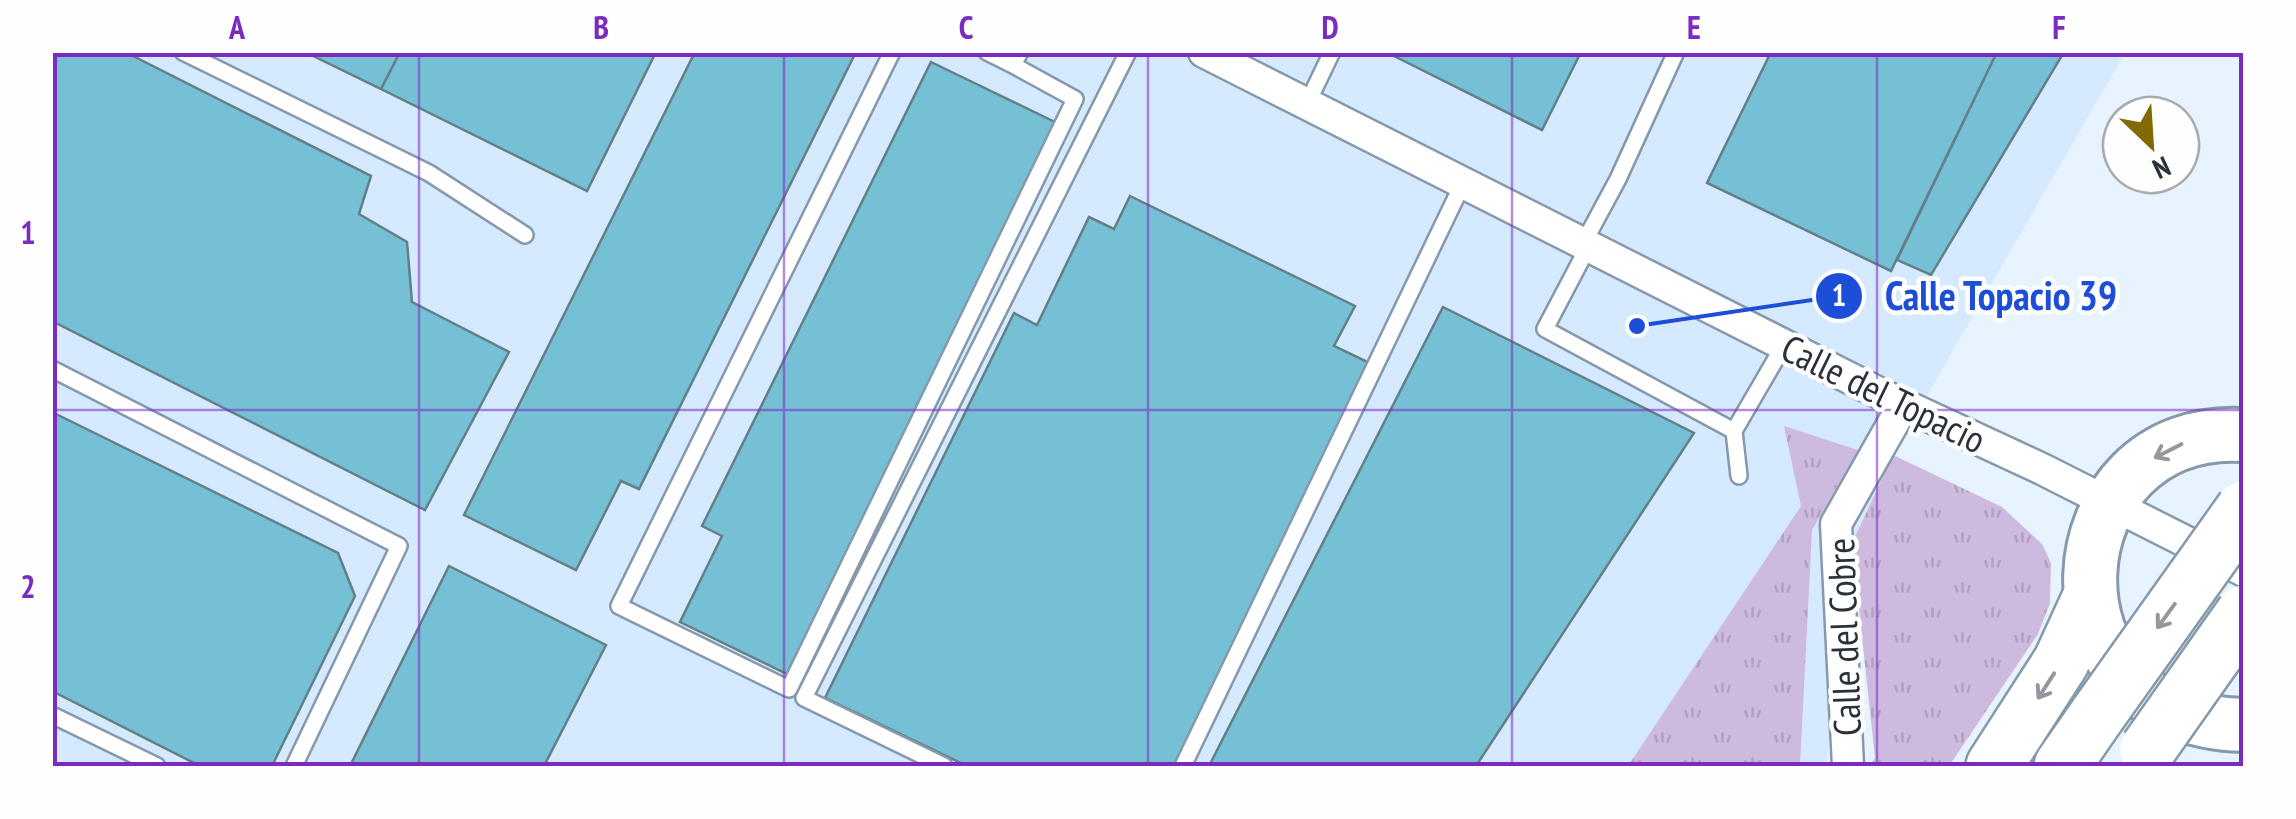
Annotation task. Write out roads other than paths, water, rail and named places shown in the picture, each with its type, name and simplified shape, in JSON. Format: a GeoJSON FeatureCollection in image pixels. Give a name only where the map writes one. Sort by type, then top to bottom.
{"type":"FeatureCollection","features":[{"type":"Feature","properties":{"kind":"highway"},"geometry":{"type":"LineString","coordinates":[[2237,427],[2171,448],[2137,472],[2110,503],[2096,534],[2088,568],[2090,601],[2100,638],[2118,670],[2145,696],[2177,715],[2213,724],[2244,725]]}},
{"type":"Feature","properties":{"kind":"highway"},"geometry":{"type":"LineString","coordinates":[[2062,766],[2244,509]]}},
{"type":"Feature","properties":{"kind":"highway"},"geometry":{"type":"LineString","coordinates":[[1994,766],[2062,662],[2090,601]]}},
{"type":"Feature","properties":{"kind":"highway"},"geometry":{"type":"LineString","coordinates":[[2142,758],[2244,614]]}},
{"type":"Feature","properties":{"kind":"street","name":"Calle del Topacio"},"geometry":{"type":"LineString","coordinates":[[1204,52],[1586,246],[2244,570]]}},
{"type":"Feature","properties":{"kind":"street","name":"Calle del Cobre"},"geometry":{"type":"LineString","coordinates":[[1848,766],[1836,524],[1904,404]]}},
{"type":"Feature","properties":{"kind":"lane"},"geometry":{"type":"LineString","coordinates":[[182,52],[429,172],[525,235]]}},
{"type":"Feature","properties":{"kind":"lane"},"geometry":{"type":"LineString","coordinates":[[892,52],[619,606],[789,690],[1076,99],[1016,59],[987,52]]}},
{"type":"Feature","properties":{"kind":"lane"},"geometry":{"type":"LineString","coordinates":[[944,766],[804,698],[1128,52]]}},
{"type":"Feature","properties":{"kind":"lane"},"geometry":{"type":"LineString","coordinates":[[1307,104],[1332,52]]}},
{"type":"Feature","properties":{"kind":"lane"},"geometry":{"type":"LineString","coordinates":[[1676,52],[1546,330],[1734,430]]}},
{"type":"Feature","properties":{"kind":"lane"},"geometry":{"type":"LineString","coordinates":[[1183,766],[1463,183]]}},
{"type":"Feature","properties":{"kind":"lane"},"geometry":{"type":"LineString","coordinates":[[1739,476],[1734,430],[1784,344]]}},
{"type":"Feature","properties":{"kind":"lane"},"geometry":{"type":"LineString","coordinates":[[52,368],[399,546],[294,766]]}},
{"type":"Feature","properties":{"kind":"lane"},"geometry":{"type":"LineString","coordinates":[[52,715],[157,766]]}},
{"type":"Feature","properties":{"kind":"place","name":"Calle Topacio 39"},"geometry":{"type":"Point","coordinates":[1637,326]}}]}
